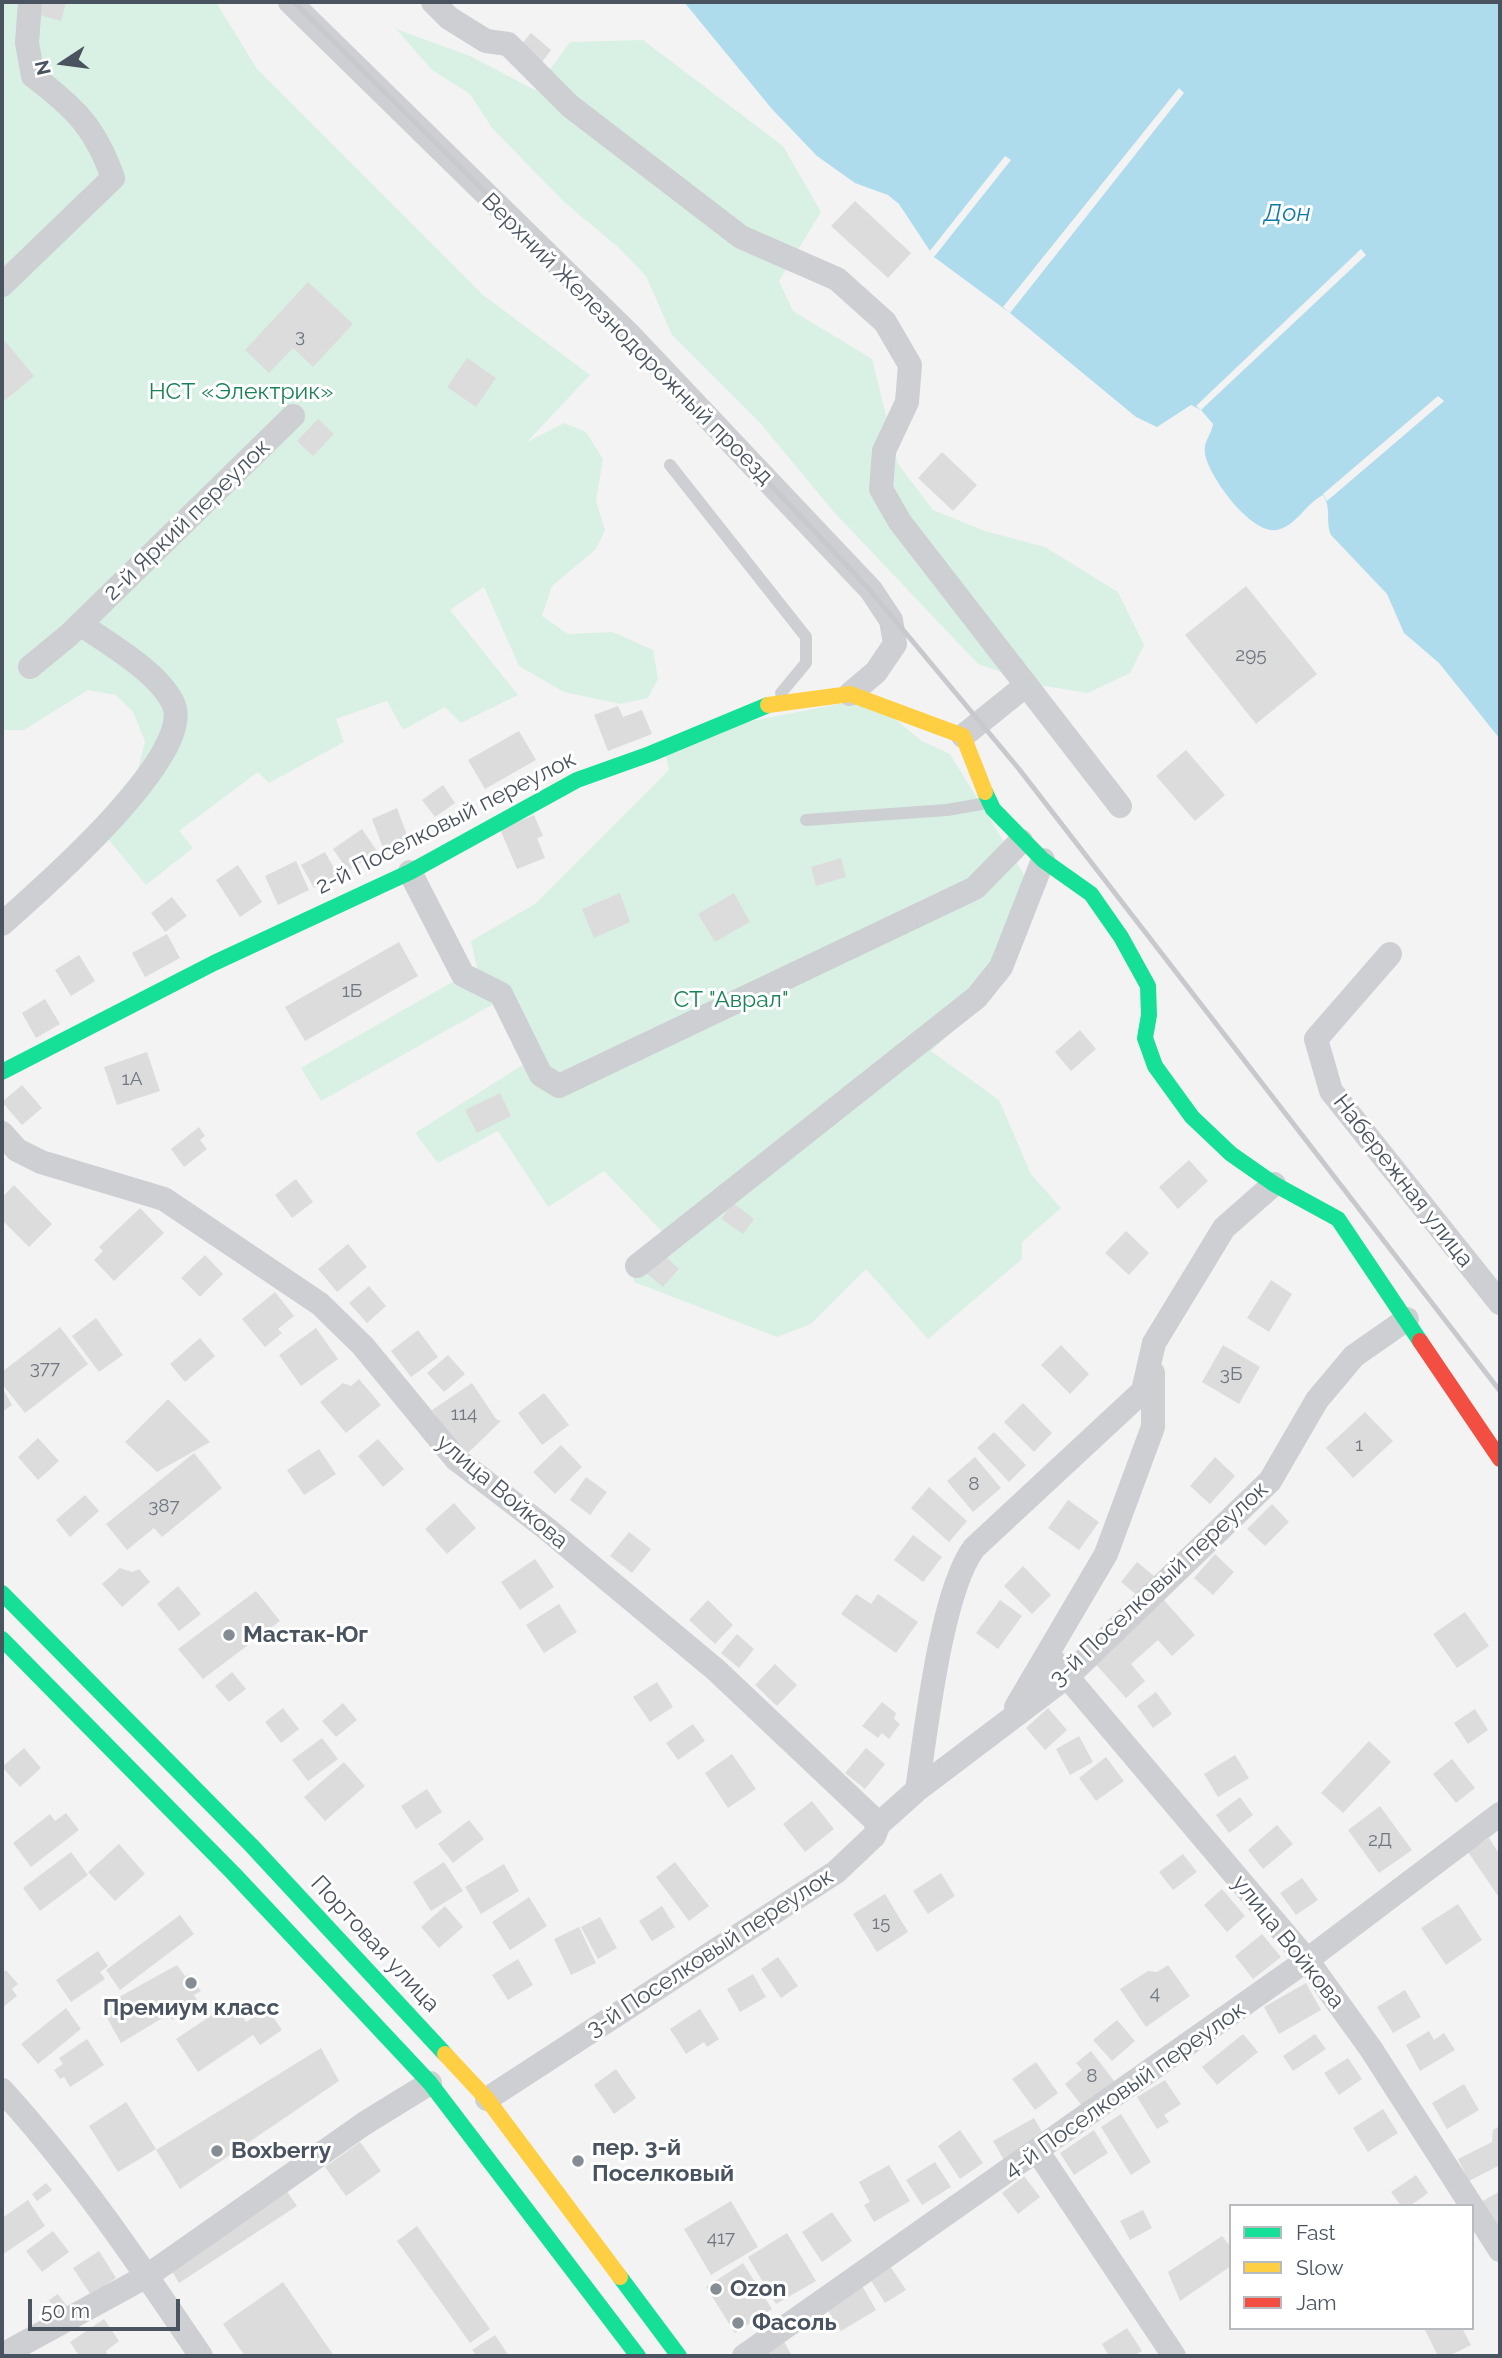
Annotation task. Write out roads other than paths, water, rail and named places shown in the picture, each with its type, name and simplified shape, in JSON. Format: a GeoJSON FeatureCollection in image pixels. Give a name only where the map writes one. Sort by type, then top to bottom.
{"type":"FeatureCollection","features":[{"type":"Feature","properties":{"kind":"street"},"geometry":{"type":"LineString","coordinates":[[2,285],[113,178],[104,153],[74,107],[33,76],[27,43],[30,2]]}},
{"type":"Feature","properties":{"kind":"street","name":"Верхний Железнодорожный проезд"},"geometry":{"type":"LineString","coordinates":[[289,2],[628,333],[871,590],[891,620],[895,644],[876,672],[850,694]]}},
{"type":"Feature","properties":{"kind":"street"},"geometry":{"type":"LineString","coordinates":[[433,2],[449,18],[486,41],[508,44],[570,106],[741,237],[837,279],[885,322],[910,365],[907,402],[884,451],[881,489],[900,522],[1120,806]]}},
{"type":"Feature","properties":{"kind":"street","name":"2-й Яркий переулок"},"geometry":{"type":"LineString","coordinates":[[30,667],[80,624],[293,416]]}},
{"type":"Feature","properties":{"kind":"street"},"geometry":{"type":"LineString","coordinates":[[2,924],[86,848],[161,759],[175,726],[174,705],[160,686],[125,655],[80,624]]}},
{"type":"Feature","properties":{"kind":"street"},"geometry":{"type":"LineString","coordinates":[[963,736],[1025,686]]}},
{"type":"Feature","properties":{"kind":"street"},"geometry":{"type":"LineString","coordinates":[[850,694],[963,736],[990,802],[1021,841],[1091,894],[1148,986],[1145,1038],[1155,1066],[1192,1117],[1231,1154],[1274,1184],[1338,1219],[1500,1459]]}},
{"type":"Feature","properties":{"kind":"street","name":"2-й Поселковый переулок"},"geometry":{"type":"LineString","coordinates":[[2,1072],[214,963],[410,872],[577,779],[650,754],[774,702],[850,694]]}},
{"type":"Feature","properties":{"kind":"street"},"geometry":{"type":"LineString","coordinates":[[410,872],[463,975],[501,994],[541,1075],[559,1086],[975,888],[1021,841]]}},
{"type":"Feature","properties":{"kind":"street"},"geometry":{"type":"LineString","coordinates":[[637,1266],[977,996],[1001,967],[1043,860]]}},
{"type":"Feature","properties":{"kind":"street","name":"Набережная улица"},"geometry":{"type":"LineString","coordinates":[[1390,954],[1316,1039],[1331,1091],[1500,1303]]}},
{"type":"Feature","properties":{"kind":"street","name":"улица Войкова"},"geometry":{"type":"LineString","coordinates":[[2,1133],[17,1150],[41,1162],[164,1199],[320,1304],[363,1346],[456,1459],[547,1529],[716,1670],[880,1824]]}},
{"type":"Feature","properties":{"kind":"street"},"geometry":{"type":"LineString","coordinates":[[917,1790],[948,1613],[962,1564],[974,1548],[1143,1391],[1154,1343],[1224,1228],[1274,1184]]}},
{"type":"Feature","properties":{"kind":"street","name":"3-й Поселковый переулок"},"geometry":{"type":"LineString","coordinates":[[487,2099],[836,1872],[874,1836],[880,1824],[917,1790],[1069,1675],[1270,1481],[1317,1400],[1354,1356],[1407,1319]]}},
{"type":"Feature","properties":{"kind":"street","name":"3-й Поселковый переулок"},"geometry":{"type":"LineString","coordinates":[[1011,1717],[1106,1554],[1120,1509],[1153,1427],[1154,1343]]}},
{"type":"Feature","properties":{"kind":"street","name":"Портовая улица"},"geometry":{"type":"LineString","coordinates":[[2,1593],[251,1845],[487,2099],[680,2356]]}},
{"type":"Feature","properties":{"kind":"street"},"geometry":{"type":"LineString","coordinates":[[2,1639],[233,1872],[430,2083],[638,2356]]}},
{"type":"Feature","properties":{"kind":"street","name":"улица Войкова"},"geometry":{"type":"LineString","coordinates":[[1048,1654],[1069,1675],[1307,1960],[1371,2049],[1470,2204]]}},
{"type":"Feature","properties":{"kind":"street","name":"4-й Поселковый переулок"},"geometry":{"type":"LineString","coordinates":[[744,2356],[1038,2152],[1307,1960],[1500,1814]]}},
{"type":"Feature","properties":{"kind":"street"},"geometry":{"type":"LineString","coordinates":[[2,2355],[147,2276],[365,2123],[430,2083]]}},
{"type":"Feature","properties":{"kind":"street"},"geometry":{"type":"LineString","coordinates":[[2,2090],[48,2141],[147,2276],[201,2356]]}},
{"type":"Feature","properties":{"kind":"street"},"geometry":{"type":"LineString","coordinates":[[1038,2152],[1174,2356]]}},
{"type":"Feature","properties":{"kind":"street","name":"улица Войкова"},"geometry":{"type":"LineString","coordinates":[[1474,2209],[1500,2250]]}},
{"type":"Feature","properties":{"kind":"lane"},"geometry":{"type":"LineString","coordinates":[[670,465],[806,637],[806,663],[774,702]]}},
{"type":"Feature","properties":{"kind":"lane"},"geometry":{"type":"LineString","coordinates":[[806,820],[947,810],[990,802]]}},
{"type":"Feature","properties":{"kind":"water","name":"Дон"},"geometry":{"type":"Polygon","coordinates":[[[684,2],[1500,2],[1500,739],[1439,663],[1404,633],[1387,594],[1331,535],[1323,495],[1283,528],[1266,529],[1255,523],[1233,502],[1208,464],[1205,446],[1213,424],[1201,410],[1191,405],[1157,427],[1136,417],[1010,313],[934,257],[899,204],[888,195],[855,183],[817,156],[772,109],[684,2]]]}},
{"type":"Feature","properties":{"kind":"railway"},"geometry":{"type":"LineString","coordinates":[[294,2],[631,337],[869,589],[1019,769],[1500,1391]]}},
{"type":"Feature","properties":{"kind":"place","name":"Мастак-Юг"},"geometry":{"type":"Point","coordinates":[229,1635]}},
{"type":"Feature","properties":{"kind":"place","name":"Премиум класс"},"geometry":{"type":"Point","coordinates":[191,1983]}},
{"type":"Feature","properties":{"kind":"place","name":"Boxberry"},"geometry":{"type":"Point","coordinates":[217,2151]}},
{"type":"Feature","properties":{"kind":"place","name":"пер. 3-й Поселковый"},"geometry":{"type":"Point","coordinates":[578,2161]}},
{"type":"Feature","properties":{"kind":"place","name":"Ozon"},"geometry":{"type":"Point","coordinates":[716,2289]}},
{"type":"Feature","properties":{"kind":"place","name":"Фасоль"},"geometry":{"type":"Point","coordinates":[738,2323]}},
{"type":"Feature","properties":{"kind":"park label","name":"НСТ «Электрик»"},"geometry":{"type":"Point","coordinates":[241,392]}},
{"type":"Feature","properties":{"kind":"park label","name":"СТ \"Аврал\""},"geometry":{"type":"Point","coordinates":[731,1000]}}]}
